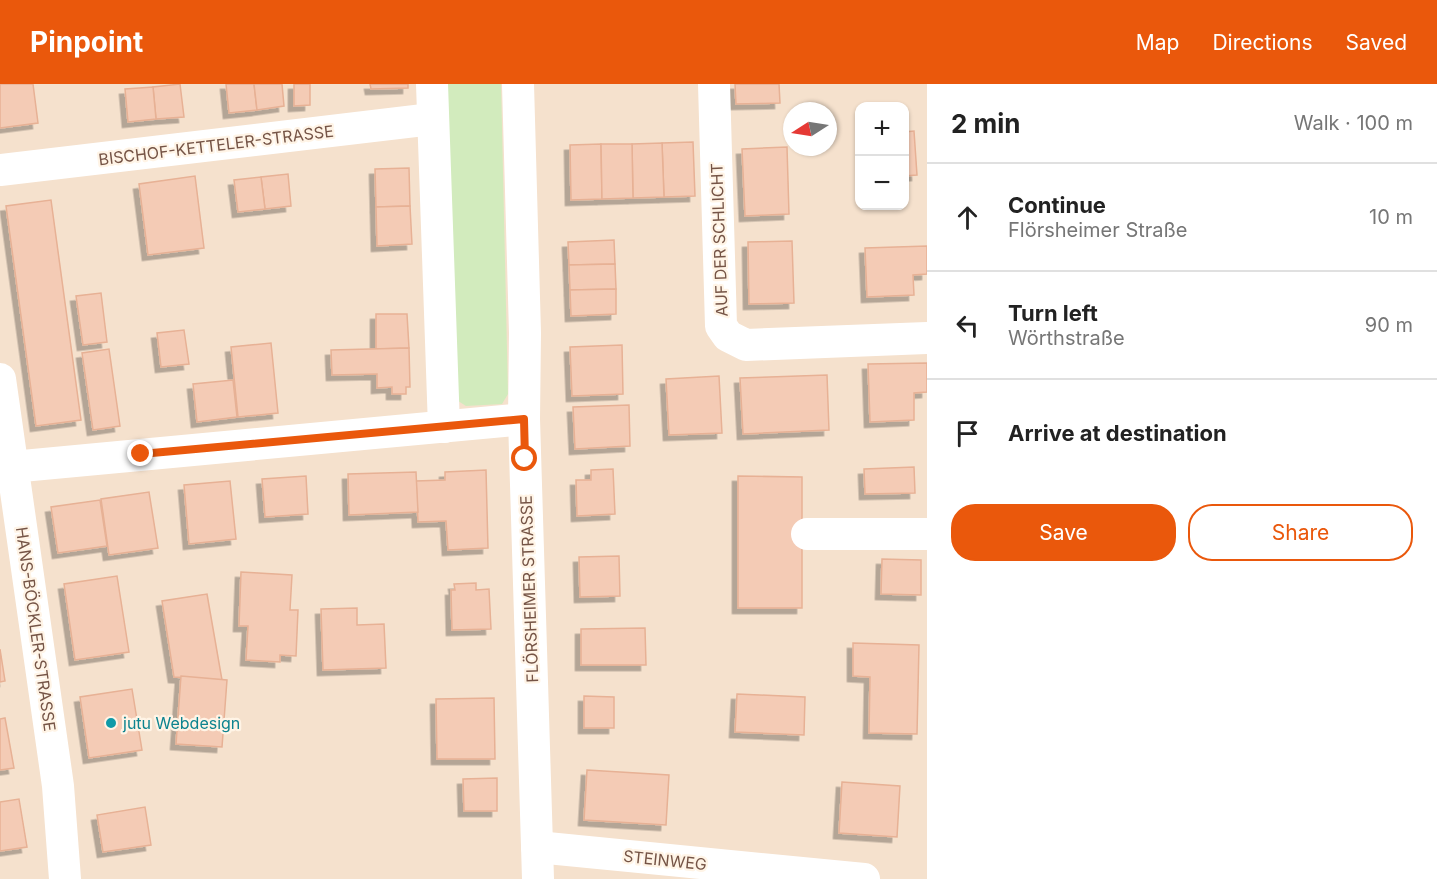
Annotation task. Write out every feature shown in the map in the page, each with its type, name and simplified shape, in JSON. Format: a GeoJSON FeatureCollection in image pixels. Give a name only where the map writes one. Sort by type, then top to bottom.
{"type":"FeatureCollection","features":[{"type":"Feature","properties":{"kind":"street"},"geometry":{"type":"LineString","coordinates":[[432,84],[444,427]]}},
{"type":"Feature","properties":{"kind":"street","name":"FLÖRSHEIMER STRASSE"},"geometry":{"type":"LineString","coordinates":[[518,84],[525,333],[524,419],[538,879]]}},
{"type":"Feature","properties":{"kind":"street","name":"AUF DER SCHLICHT"},"geometry":{"type":"LineString","coordinates":[[714,84],[721,326],[728,336],[746,345],[927,338]]}},
{"type":"Feature","properties":{"kind":"street","name":"BISCHOF-KETTELER-STRASSE"},"geometry":{"type":"LineString","coordinates":[[0,170],[432,119]]}},
{"type":"Feature","properties":{"kind":"street","name":"HANS-BÖCKLER-STRASSE"},"geometry":{"type":"LineString","coordinates":[[1,394],[7,467],[58,786],[65,879]]}},
{"type":"Feature","properties":{"kind":"street"},"geometry":{"type":"LineString","coordinates":[[7,467],[524,419]]}},
{"type":"Feature","properties":{"kind":"street"},"geometry":{"type":"LineString","coordinates":[[807,534],[927,534]]}},
{"type":"Feature","properties":{"kind":"street","name":"STEINWEG"},"geometry":{"type":"LineString","coordinates":[[537,847],[864,879]]}},
{"type":"Feature","properties":{"kind":"shaded area"},"geometry":{"type":"Polygon","coordinates":[[[0,84],[927,84],[927,879],[0,879],[0,84]]]}},
{"type":"Feature","properties":{"kind":"green space"},"geometry":{"type":"Polygon","coordinates":[[[445,84],[501,84],[508,394],[502,404],[466,406],[455,399],[445,84]]]}},
{"type":"Feature","properties":{"kind":"building"},"geometry":{"type":"Polygon","coordinates":[[[0,84],[33,84],[38,123],[0,128],[0,84]]]}},
{"type":"Feature","properties":{"kind":"building"},"geometry":{"type":"Polygon","coordinates":[[[180,84],[184,117],[156,119],[153,87],[180,84]]]}},
{"type":"Feature","properties":{"kind":"building"},"geometry":{"type":"Polygon","coordinates":[[[226,84],[254,84],[257,110],[229,113],[226,84]]]}},
{"type":"Feature","properties":{"kind":"building"},"geometry":{"type":"Polygon","coordinates":[[[254,84],[282,84],[284,106],[257,110],[254,84]]]}},
{"type":"Feature","properties":{"kind":"building"},"geometry":{"type":"Polygon","coordinates":[[[294,84],[310,84],[310,105],[294,106],[294,84]]]}},
{"type":"Feature","properties":{"kind":"building"},"geometry":{"type":"Polygon","coordinates":[[[370,84],[408,84],[408,88],[371,89],[370,84]]]}},
{"type":"Feature","properties":{"kind":"building"},"geometry":{"type":"Polygon","coordinates":[[[735,84],[779,84],[780,103],[736,104],[735,84]]]}},
{"type":"Feature","properties":{"kind":"building"},"geometry":{"type":"Polygon","coordinates":[[[153,87],[156,119],[128,122],[125,89],[153,87]]]}},
{"type":"Feature","properties":{"kind":"building"},"geometry":{"type":"Polygon","coordinates":[[[914,131],[917,175],[909,176],[909,132],[914,131]]]}},
{"type":"Feature","properties":{"kind":"building"},"geometry":{"type":"Polygon","coordinates":[[[693,142],[695,196],[664,197],[662,143],[693,142]]]}},
{"type":"Feature","properties":{"kind":"building"},"geometry":{"type":"Polygon","coordinates":[[[662,143],[664,197],[633,198],[632,144],[662,143]]]}},
{"type":"Feature","properties":{"kind":"building"},"geometry":{"type":"Polygon","coordinates":[[[601,144],[602,199],[571,200],[570,145],[601,144]]]}},
{"type":"Feature","properties":{"kind":"building"},"geometry":{"type":"Polygon","coordinates":[[[601,144],[632,144],[633,198],[602,199],[601,144]]]}},
{"type":"Feature","properties":{"kind":"building"},"geometry":{"type":"Polygon","coordinates":[[[783,147],[783,156],[787,156],[789,214],[745,216],[742,149],[783,147]]]}},
{"type":"Feature","properties":{"kind":"building"},"geometry":{"type":"Polygon","coordinates":[[[409,168],[410,206],[376,207],[375,169],[409,168]]]}},
{"type":"Feature","properties":{"kind":"building"},"geometry":{"type":"Polygon","coordinates":[[[288,174],[291,206],[265,209],[261,177],[288,174]]]}},
{"type":"Feature","properties":{"kind":"building"},"geometry":{"type":"Polygon","coordinates":[[[195,176],[204,248],[148,255],[139,184],[195,176]]]}},
{"type":"Feature","properties":{"kind":"building"},"geometry":{"type":"Polygon","coordinates":[[[261,177],[265,209],[238,212],[234,180],[261,177]]]}},
{"type":"Feature","properties":{"kind":"building"},"geometry":{"type":"Polygon","coordinates":[[[51,200],[81,420],[36,426],[6,206],[51,200]]]}},
{"type":"Feature","properties":{"kind":"building"},"geometry":{"type":"Polygon","coordinates":[[[410,206],[412,244],[377,246],[376,207],[410,206]]]}},
{"type":"Feature","properties":{"kind":"building"},"geometry":{"type":"Polygon","coordinates":[[[614,240],[615,264],[569,265],[568,242],[614,240]]]}},
{"type":"Feature","properties":{"kind":"building"},"geometry":{"type":"Polygon","coordinates":[[[792,241],[794,303],[749,304],[748,242],[792,241]]]}},
{"type":"Feature","properties":{"kind":"building"},"geometry":{"type":"Polygon","coordinates":[[[927,246],[927,274],[913,275],[914,295],[867,297],[865,248],[927,246]]]}},
{"type":"Feature","properties":{"kind":"building"},"geometry":{"type":"Polygon","coordinates":[[[615,264],[616,289],[570,290],[569,265],[615,264]]]}},
{"type":"Feature","properties":{"kind":"building"},"geometry":{"type":"Polygon","coordinates":[[[616,289],[616,314],[571,316],[570,290],[616,289]]]}},
{"type":"Feature","properties":{"kind":"building"},"geometry":{"type":"Polygon","coordinates":[[[101,293],[107,342],[83,345],[76,296],[101,293]]]}},
{"type":"Feature","properties":{"kind":"building"},"geometry":{"type":"Polygon","coordinates":[[[376,314],[407,314],[409,348],[376,349],[376,314]]]}},
{"type":"Feature","properties":{"kind":"building"},"geometry":{"type":"Polygon","coordinates":[[[184,330],[189,364],[161,367],[157,333],[184,330]]]}},
{"type":"Feature","properties":{"kind":"building"},"geometry":{"type":"Polygon","coordinates":[[[271,343],[278,413],[238,417],[231,347],[271,343]]]}},
{"type":"Feature","properties":{"kind":"building"},"geometry":{"type":"Polygon","coordinates":[[[622,345],[623,394],[572,396],[570,347],[622,345]]]}},
{"type":"Feature","properties":{"kind":"building"},"geometry":{"type":"Polygon","coordinates":[[[409,348],[410,387],[406,387],[406,394],[392,394],[392,387],[377,388],[377,374],[332,375],[331,350],[409,348]]]}},
{"type":"Feature","properties":{"kind":"building"},"geometry":{"type":"Polygon","coordinates":[[[109,349],[120,426],[93,430],[82,353],[109,349]]]}},
{"type":"Feature","properties":{"kind":"building"},"geometry":{"type":"Polygon","coordinates":[[[927,363],[927,392],[914,393],[914,420],[870,422],[868,364],[927,363]]]}},
{"type":"Feature","properties":{"kind":"building"},"geometry":{"type":"Polygon","coordinates":[[[827,375],[829,430],[743,434],[740,378],[827,375]]]}},
{"type":"Feature","properties":{"kind":"building"},"geometry":{"type":"Polygon","coordinates":[[[719,376],[722,433],[669,435],[666,379],[719,376]]]}},
{"type":"Feature","properties":{"kind":"building"},"geometry":{"type":"Polygon","coordinates":[[[233,380],[237,417],[197,422],[193,384],[233,380]]]}},
{"type":"Feature","properties":{"kind":"building"},"geometry":{"type":"Polygon","coordinates":[[[629,405],[630,446],[575,449],[573,407],[629,405]]]}},
{"type":"Feature","properties":{"kind":"building"},"geometry":{"type":"Polygon","coordinates":[[[914,467],[915,493],[865,494],[864,469],[914,467]]]}},
{"type":"Feature","properties":{"kind":"building"},"geometry":{"type":"Polygon","coordinates":[[[613,469],[615,514],[577,516],[576,480],[591,480],[591,470],[613,469]]]}},
{"type":"Feature","properties":{"kind":"building"},"geometry":{"type":"Polygon","coordinates":[[[486,470],[488,548],[448,550],[446,521],[418,522],[416,481],[445,480],[445,472],[486,470]]]}},
{"type":"Feature","properties":{"kind":"building"},"geometry":{"type":"Polygon","coordinates":[[[416,472],[418,512],[349,515],[348,474],[416,472]]]}},
{"type":"Feature","properties":{"kind":"building"},"geometry":{"type":"Polygon","coordinates":[[[306,476],[308,514],[265,517],[262,479],[306,476]]]}},
{"type":"Feature","properties":{"kind":"building"},"geometry":{"type":"Polygon","coordinates":[[[738,476],[802,477],[802,608],[738,608],[738,476]]]}},
{"type":"Feature","properties":{"kind":"building"},"geometry":{"type":"Polygon","coordinates":[[[230,481],[236,539],[189,544],[184,485],[230,481]]]}},
{"type":"Feature","properties":{"kind":"building"},"geometry":{"type":"Polygon","coordinates":[[[149,492],[158,548],[109,555],[101,499],[149,492]]]}},
{"type":"Feature","properties":{"kind":"building"},"geometry":{"type":"Polygon","coordinates":[[[100,500],[107,546],[58,553],[51,507],[100,500]]]}},
{"type":"Feature","properties":{"kind":"building"},"geometry":{"type":"Polygon","coordinates":[[[619,556],[620,596],[580,597],[579,557],[619,556]]]}},
{"type":"Feature","properties":{"kind":"building"},"geometry":{"type":"Polygon","coordinates":[[[882,559],[921,560],[921,595],[881,594],[882,559]]]}},
{"type":"Feature","properties":{"kind":"building"},"geometry":{"type":"Polygon","coordinates":[[[241,572],[292,575],[290,610],[298,610],[296,656],[280,655],[280,662],[246,660],[248,626],[239,626],[241,572]]]}},
{"type":"Feature","properties":{"kind":"building"},"geometry":{"type":"Polygon","coordinates":[[[117,576],[129,652],[75,660],[64,584],[117,576]]]}},
{"type":"Feature","properties":{"kind":"building"},"geometry":{"type":"Polygon","coordinates":[[[476,583],[476,590],[489,589],[491,629],[452,630],[451,590],[455,590],[454,584],[476,583]]]}},
{"type":"Feature","properties":{"kind":"building"},"geometry":{"type":"Polygon","coordinates":[[[207,594],[222,680],[174,677],[162,601],[207,594]]]}},
{"type":"Feature","properties":{"kind":"building"},"geometry":{"type":"Polygon","coordinates":[[[357,608],[357,625],[384,624],[386,668],[323,670],[321,609],[357,608]]]}},
{"type":"Feature","properties":{"kind":"building"},"geometry":{"type":"Polygon","coordinates":[[[645,628],[646,665],[581,665],[581,629],[645,628]]]}},
{"type":"Feature","properties":{"kind":"building"},"geometry":{"type":"Polygon","coordinates":[[[853,643],[919,645],[917,734],[869,733],[870,677],[853,676],[853,643]]]}},
{"type":"Feature","properties":{"kind":"building"},"geometry":{"type":"Polygon","coordinates":[[[0,649],[5,681],[0,682],[0,649]]]}},
{"type":"Feature","properties":{"kind":"building"},"geometry":{"type":"Polygon","coordinates":[[[181,676],[227,680],[222,747],[176,744],[181,676]]]}},
{"type":"Feature","properties":{"kind":"building","name":"jutu Webdesign"},"geometry":{"type":"Polygon","coordinates":[[[132,689],[142,750],[89,758],[80,697],[132,689]]]}},
{"type":"Feature","properties":{"kind":"building"},"geometry":{"type":"Polygon","coordinates":[[[737,694],[805,697],[804,735],[735,732],[737,694]]]}},
{"type":"Feature","properties":{"kind":"building"},"geometry":{"type":"Polygon","coordinates":[[[584,696],[614,697],[614,728],[584,728],[584,696]]]}},
{"type":"Feature","properties":{"kind":"building"},"geometry":{"type":"Polygon","coordinates":[[[494,698],[495,759],[437,759],[436,699],[494,698]]]}},
{"type":"Feature","properties":{"kind":"building"},"geometry":{"type":"Polygon","coordinates":[[[5,718],[14,768],[0,770],[0,719],[5,718]]]}},
{"type":"Feature","properties":{"kind":"building"},"geometry":{"type":"Polygon","coordinates":[[[587,770],[669,775],[666,825],[584,820],[587,770]]]}},
{"type":"Feature","properties":{"kind":"building"},"geometry":{"type":"Polygon","coordinates":[[[497,778],[497,811],[464,811],[463,779],[497,778]]]}},
{"type":"Feature","properties":{"kind":"building"},"geometry":{"type":"Polygon","coordinates":[[[842,782],[900,786],[897,837],[839,833],[842,782]]]}},
{"type":"Feature","properties":{"kind":"building"},"geometry":{"type":"Polygon","coordinates":[[[19,799],[27,847],[0,851],[0,802],[19,799]]]}},
{"type":"Feature","properties":{"kind":"building"},"geometry":{"type":"Polygon","coordinates":[[[145,807],[151,845],[103,852],[97,815],[145,807]]]}},
{"type":"Feature","properties":{"kind":"place","name":"jutu Webdesign"},"geometry":{"type":"Point","coordinates":[111,723]}},
{"type":"Feature","properties":{"kind":"route"},"geometry":{"type":"LineString","coordinates":[[141,454],[524,419],[525,459]]}}]}
